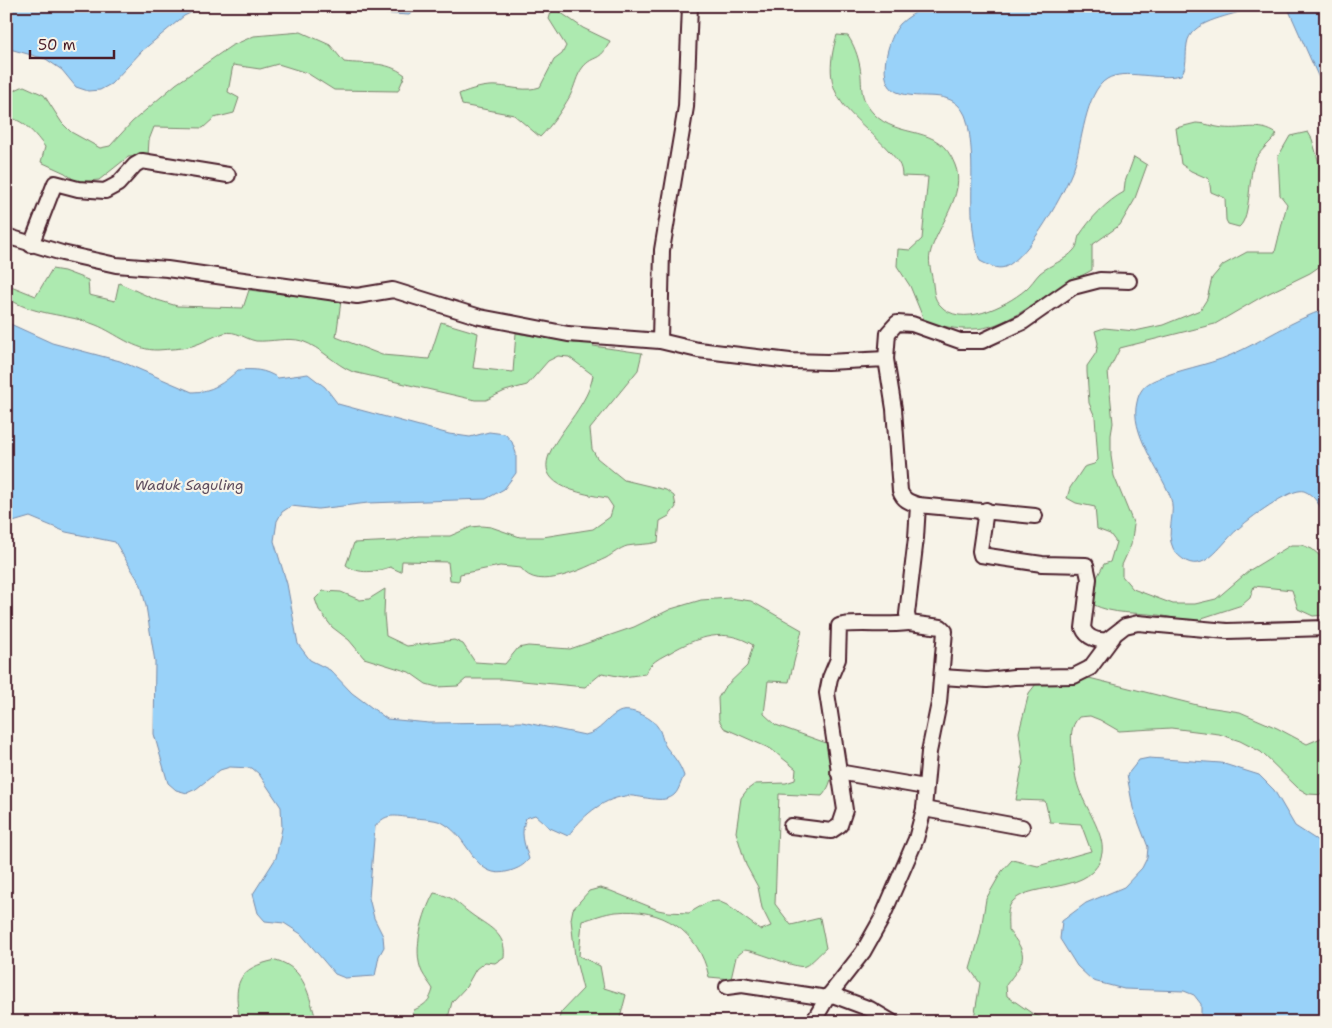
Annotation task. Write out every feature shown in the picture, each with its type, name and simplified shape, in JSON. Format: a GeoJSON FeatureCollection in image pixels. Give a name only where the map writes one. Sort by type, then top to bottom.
{"type":"FeatureCollection","features":[{"type":"Feature","properties":{"kind":"street"},"geometry":{"type":"LineString","coordinates":[[660,341],[662,250],[686,107],[690,6]]}},
{"type":"Feature","properties":{"kind":"street"},"geometry":{"type":"LineString","coordinates":[[31,245],[52,186],[55,183],[78,190],[105,191],[118,184],[135,164],[142,161],[228,175]]}},
{"type":"Feature","properties":{"kind":"street"},"geometry":{"type":"LineString","coordinates":[[6,236],[31,245],[88,260],[116,265],[167,270],[345,295],[368,295],[394,290],[480,317],[508,324],[568,334],[660,341],[698,350],[790,360],[827,362],[886,359]]}},
{"type":"Feature","properties":{"kind":"street"},"geometry":{"type":"LineString","coordinates":[[1035,516],[918,505],[906,501],[902,497],[894,409],[886,359],[888,333],[897,323],[912,324],[960,341],[982,341],[1023,322],[1073,287],[1100,280],[1129,281]]}},
{"type":"Feature","properties":{"kind":"street"},"geometry":{"type":"LineString","coordinates":[[909,623],[907,614],[918,505]]}},
{"type":"Feature","properties":{"kind":"street"},"geometry":{"type":"LineString","coordinates":[[986,510],[981,555],[1042,564],[1086,565],[1089,579],[1083,628],[1086,634],[1096,639],[1107,640],[1113,637]]}},
{"type":"Feature","properties":{"kind":"street"},"geometry":{"type":"LineString","coordinates":[[791,826],[830,831],[840,825],[845,810],[827,693],[830,678],[838,659],[839,626],[846,623],[887,626],[909,623],[944,629],[942,677],[925,787],[924,809],[916,839],[881,920],[863,952],[828,996],[813,1022]]}},
{"type":"Feature","properties":{"kind":"street"},"geometry":{"type":"LineString","coordinates":[[942,677],[987,680],[1014,677],[1074,676],[1090,668],[1113,637],[1126,626],[1138,624],[1227,631],[1326,628]]}},
{"type":"Feature","properties":{"kind":"street"},"geometry":{"type":"LineString","coordinates":[[838,772],[925,787]]}},
{"type":"Feature","properties":{"kind":"street"},"geometry":{"type":"LineString","coordinates":[[924,809],[1022,827]]}},
{"type":"Feature","properties":{"kind":"street"},"geometry":{"type":"LineString","coordinates":[[726,988],[742,984],[828,996],[870,1009],[892,1022]]}},
{"type":"Feature","properties":{"kind":"green space"},"geometry":{"type":"Polygon","coordinates":[[[552,9],[557,10],[583,28],[610,41],[603,53],[583,67],[567,101],[540,137],[514,115],[462,105],[459,94],[468,90],[493,86],[519,89],[540,87],[554,60],[562,54],[566,46],[549,19],[552,9]]]}},
{"type":"Feature","properties":{"kind":"green space"},"geometry":{"type":"Polygon","coordinates":[[[301,32],[330,45],[344,62],[383,65],[398,70],[405,75],[398,91],[334,90],[307,73],[278,64],[260,69],[233,65],[228,92],[239,98],[234,113],[214,118],[203,128],[154,127],[149,140],[148,156],[128,157],[99,180],[77,182],[65,173],[41,162],[45,147],[33,132],[18,120],[6,118],[6,94],[24,86],[44,95],[62,123],[71,132],[100,148],[110,146],[132,122],[176,84],[231,46],[254,36],[301,32]]]}},
{"type":"Feature","properties":{"kind":"green space"},"geometry":{"type":"Polygon","coordinates":[[[837,35],[848,36],[854,47],[860,67],[863,96],[873,113],[883,122],[929,137],[939,143],[948,152],[955,165],[958,176],[954,199],[930,254],[935,295],[940,305],[949,312],[959,315],[971,315],[995,308],[1025,290],[1040,273],[1070,254],[1076,247],[1079,236],[1088,223],[1105,205],[1124,192],[1125,182],[1134,157],[1147,165],[1134,201],[1120,225],[1092,245],[1092,270],[1061,286],[1008,319],[984,328],[960,329],[924,320],[910,286],[897,266],[898,249],[910,250],[922,239],[928,177],[902,176],[900,166],[895,158],[851,114],[842,102],[835,90],[832,75],[832,57],[837,35]]]}},
{"type":"Feature","properties":{"kind":"green space"},"geometry":{"type":"Polygon","coordinates":[[[1196,123],[1223,128],[1258,127],[1277,134],[1256,158],[1253,165],[1246,214],[1239,227],[1228,224],[1226,220],[1225,198],[1211,192],[1209,179],[1181,164],[1176,128],[1196,123]]]}},
{"type":"Feature","properties":{"kind":"green space"},"geometry":{"type":"Polygon","coordinates":[[[1308,132],[1312,139],[1326,187],[1326,262],[1310,273],[1263,296],[1215,324],[1120,348],[1108,372],[1113,423],[1111,456],[1114,476],[1134,525],[1131,545],[1122,565],[1122,576],[1133,589],[1173,604],[1195,604],[1216,599],[1250,570],[1291,545],[1302,545],[1312,549],[1326,561],[1326,615],[1313,616],[1298,609],[1292,590],[1254,586],[1250,598],[1242,605],[1202,618],[1201,625],[1158,615],[1116,612],[1100,608],[1092,604],[1094,583],[1104,564],[1110,562],[1116,542],[1110,534],[1097,529],[1095,507],[1076,503],[1067,498],[1070,488],[1084,467],[1094,464],[1098,460],[1095,417],[1089,403],[1087,372],[1087,366],[1096,353],[1098,343],[1095,331],[1104,328],[1135,331],[1163,325],[1200,310],[1207,299],[1212,278],[1223,265],[1247,252],[1275,252],[1287,204],[1280,195],[1278,157],[1290,136],[1308,132]]]}},
{"type":"Feature","properties":{"kind":"green space"},"geometry":{"type":"Polygon","coordinates":[[[52,269],[64,271],[88,280],[89,295],[115,301],[119,283],[154,299],[177,306],[243,308],[249,290],[341,301],[336,337],[382,355],[429,359],[441,322],[478,333],[473,368],[513,372],[516,333],[575,343],[593,342],[593,346],[642,353],[638,370],[590,429],[592,449],[597,458],[624,480],[666,490],[674,496],[676,507],[669,516],[660,521],[658,542],[624,547],[606,558],[562,576],[538,578],[529,575],[521,568],[500,566],[460,574],[459,581],[450,580],[448,562],[402,561],[401,572],[390,567],[373,571],[356,570],[346,565],[354,543],[398,541],[418,536],[450,536],[471,527],[481,526],[491,527],[520,537],[543,537],[593,529],[610,517],[613,507],[607,498],[571,490],[552,479],[547,465],[551,450],[586,395],[593,375],[569,357],[558,356],[548,361],[527,385],[505,391],[486,400],[475,400],[353,372],[309,344],[297,340],[256,341],[228,332],[188,347],[150,350],[134,345],[96,325],[27,308],[6,297],[6,284],[36,296],[52,269]]]}},
{"type":"Feature","properties":{"kind":"green space"},"geometry":{"type":"Polygon","coordinates":[[[385,589],[384,614],[386,636],[407,646],[454,640],[463,644],[475,662],[505,664],[518,648],[528,646],[570,649],[634,627],[671,609],[701,600],[730,598],[751,601],[802,630],[789,682],[768,681],[764,714],[776,725],[829,744],[832,771],[829,784],[822,796],[779,794],[775,904],[791,925],[820,918],[826,948],[810,963],[801,967],[744,950],[736,957],[731,979],[709,977],[697,947],[676,925],[663,918],[633,911],[603,914],[582,921],[579,956],[600,966],[604,988],[626,995],[619,1022],[558,1022],[561,1012],[583,989],[575,957],[571,919],[573,909],[589,891],[600,888],[668,912],[689,913],[708,902],[718,901],[727,905],[761,930],[771,926],[762,908],[758,887],[746,865],[736,832],[741,798],[755,784],[786,783],[795,780],[796,769],[771,749],[724,728],[719,720],[718,698],[724,688],[747,666],[753,645],[732,636],[722,635],[701,638],[659,658],[650,666],[645,674],[623,677],[602,673],[585,687],[502,679],[466,679],[458,686],[437,687],[426,684],[409,672],[364,658],[349,640],[332,627],[319,610],[315,599],[323,591],[341,592],[360,600],[369,599],[385,589]]]}},
{"type":"Feature","properties":{"kind":"green space"},"geometry":{"type":"Polygon","coordinates":[[[1089,678],[1201,706],[1240,712],[1277,728],[1307,744],[1321,738],[1326,731],[1326,795],[1308,794],[1298,788],[1261,752],[1240,741],[1219,734],[1171,728],[1119,731],[1090,716],[1079,717],[1074,724],[1071,736],[1076,777],[1081,794],[1097,828],[1102,845],[1102,853],[1097,866],[1088,875],[1076,881],[1022,895],[1013,901],[1009,907],[1008,914],[1008,930],[1020,946],[1022,958],[1017,970],[1006,985],[1007,996],[1033,1014],[1052,1022],[985,1022],[974,1018],[980,983],[970,969],[980,935],[986,899],[1002,871],[1012,860],[1038,866],[1091,851],[1081,824],[1050,822],[1045,801],[1016,800],[1023,762],[1019,732],[1029,693],[1036,684],[1071,684],[1089,678]]]}},
{"type":"Feature","properties":{"kind":"green space"},"geometry":{"type":"Polygon","coordinates":[[[434,893],[454,900],[495,931],[502,942],[504,957],[495,963],[485,962],[476,969],[466,987],[452,1002],[447,1022],[410,1022],[414,1010],[426,1002],[433,989],[422,972],[418,953],[420,932],[434,893]]]}},
{"type":"Feature","properties":{"kind":"green space"},"geometry":{"type":"Polygon","coordinates":[[[276,960],[286,964],[300,976],[308,993],[317,1022],[240,1022],[237,997],[240,980],[245,973],[253,968],[276,960]]]}},
{"type":"Feature","properties":{"kind":"water"},"geometry":{"type":"Polygon","coordinates":[[[6,6],[205,6],[184,16],[143,50],[111,84],[100,90],[88,91],[76,87],[62,70],[46,59],[6,48],[6,6]]]}},
{"type":"Feature","properties":{"kind":"water"},"geometry":{"type":"Polygon","coordinates":[[[332,6],[420,6],[409,15],[343,11],[332,6]]]}},
{"type":"Feature","properties":{"kind":"water"},"geometry":{"type":"Polygon","coordinates":[[[925,6],[1248,6],[1245,10],[1210,21],[1195,30],[1187,44],[1185,64],[1181,75],[1162,77],[1132,74],[1114,76],[1107,79],[1100,86],[1089,107],[1074,167],[1055,207],[1035,237],[1015,261],[999,268],[980,261],[976,248],[972,220],[971,148],[965,115],[959,106],[952,101],[935,96],[906,95],[890,87],[886,80],[886,60],[891,39],[903,21],[925,6]]]}},
{"type":"Feature","properties":{"kind":"water"},"geometry":{"type":"Polygon","coordinates":[[[1287,6],[1326,6],[1326,94],[1287,6]]]}},
{"type":"Feature","properties":{"kind":"water"},"geometry":{"type":"Polygon","coordinates":[[[1326,309],[1326,516],[1311,495],[1304,491],[1298,491],[1269,505],[1250,519],[1208,559],[1194,563],[1186,561],[1173,548],[1170,536],[1172,502],[1137,426],[1137,402],[1141,391],[1155,380],[1231,355],[1301,319],[1326,309]]]}},
{"type":"Feature","properties":{"kind":"water","name":"Waduk Saguling"},"geometry":{"type":"Polygon","coordinates":[[[6,322],[52,343],[120,361],[192,392],[199,392],[217,386],[238,370],[259,370],[278,378],[308,374],[325,387],[338,404],[449,434],[470,437],[489,432],[505,434],[512,442],[516,453],[516,473],[504,489],[486,499],[368,503],[318,509],[291,506],[282,512],[277,521],[274,541],[287,584],[298,644],[310,660],[330,670],[352,693],[387,719],[429,723],[522,722],[585,735],[595,731],[619,712],[629,711],[640,714],[650,719],[657,726],[666,747],[681,768],[684,776],[675,794],[665,799],[625,796],[608,801],[592,810],[568,836],[550,828],[535,815],[526,818],[523,833],[529,859],[516,869],[498,873],[488,870],[481,865],[453,830],[439,821],[400,816],[385,818],[375,827],[369,898],[374,918],[383,936],[384,947],[379,956],[375,976],[345,978],[335,974],[301,934],[284,923],[265,921],[258,913],[253,894],[276,858],[282,828],[281,807],[259,774],[252,768],[230,767],[220,770],[196,789],[187,793],[176,790],[168,783],[154,734],[155,662],[146,606],[141,585],[115,542],[66,532],[30,517],[6,524],[6,322]]]}},
{"type":"Feature","properties":{"kind":"water"},"geometry":{"type":"Polygon","coordinates":[[[1149,758],[1221,763],[1259,775],[1274,790],[1295,826],[1326,846],[1326,1022],[1201,1022],[1201,1004],[1194,995],[1184,991],[1124,989],[1093,981],[1077,966],[1060,939],[1062,921],[1086,903],[1124,887],[1142,868],[1147,858],[1148,847],[1133,808],[1127,775],[1139,760],[1149,758]]]}}]}
